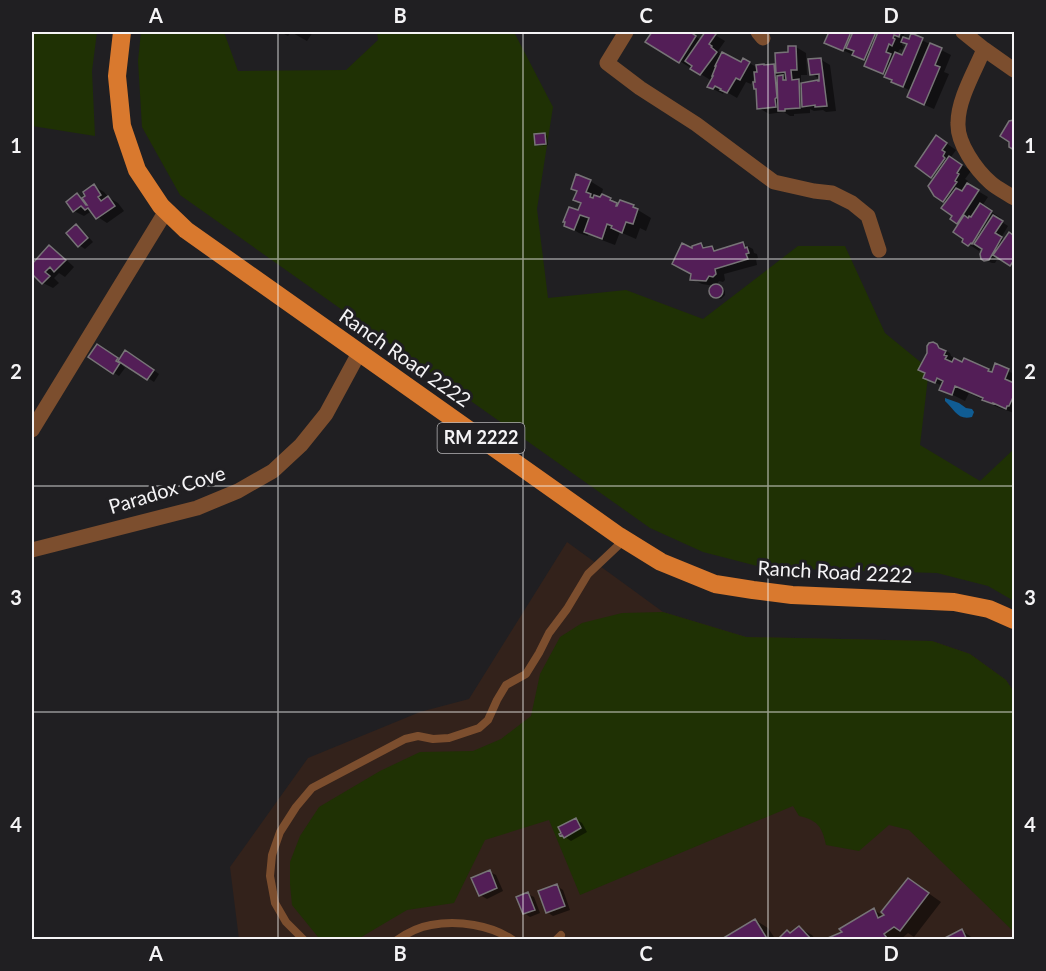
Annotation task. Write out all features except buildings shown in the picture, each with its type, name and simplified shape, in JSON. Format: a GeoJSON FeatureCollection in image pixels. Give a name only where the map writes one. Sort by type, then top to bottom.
{"type":"FeatureCollection","features":[{"type":"Feature","properties":{"kind":"main road","name":"Ranch Road 2222"},"geometry":{"type":"LineString","coordinates":[[122,32],[117,76],[122,126],[137,170],[160,206],[186,230],[625,539],[661,562],[715,584],[792,595],[954,602],[989,609],[1014,620]]}},
{"type":"Feature","properties":{"kind":"street"},"geometry":{"type":"LineString","coordinates":[[626,32],[607,63],[640,88],[696,124],[774,182],[832,193],[852,203],[868,216],[879,250]]}},
{"type":"Feature","properties":{"kind":"street"},"geometry":{"type":"LineString","coordinates":[[963,32],[1014,70]]}},
{"type":"Feature","properties":{"kind":"street"},"geometry":{"type":"LineString","coordinates":[[984,49],[962,100],[957,124],[963,145],[973,164],[991,183],[1014,198]]}},
{"type":"Feature","properties":{"kind":"street"},"geometry":{"type":"LineString","coordinates":[[32,430],[166,211]]}},
{"type":"Feature","properties":{"kind":"street","name":"Paradox Cove"},"geometry":{"type":"LineString","coordinates":[[32,550],[197,508],[238,491],[273,471],[301,445],[326,414],[359,353]]}},
{"type":"Feature","properties":{"kind":"lane"},"geometry":{"type":"LineString","coordinates":[[304,939],[286,922],[275,903],[270,876],[272,855],[280,832],[296,807],[312,788],[405,739],[418,736],[433,739],[449,738],[479,728],[488,720],[506,685],[526,674],[549,633],[588,574],[625,539]]}},
{"type":"Feature","properties":{"kind":"lane"},"geometry":{"type":"LineString","coordinates":[[397,939],[431,924],[459,923],[504,933],[513,939]]}},
{"type":"Feature","properties":{"kind":"shaded area"},"geometry":{"type":"Polygon","coordinates":[[[567,542],[663,612],[746,637],[932,641],[970,654],[1006,680],[1014,692],[1014,939],[239,939],[230,867],[308,758],[420,712],[469,699],[567,542]]]}},
{"type":"Feature","properties":{"kind":"green space"},"geometry":{"type":"Polygon","coordinates":[[[32,32],[97,32],[92,71],[95,136],[32,126],[32,32]]]}},
{"type":"Feature","properties":{"kind":"green space"},"geometry":{"type":"Polygon","coordinates":[[[141,32],[224,32],[238,71],[346,70],[378,40],[377,32],[514,32],[553,107],[537,209],[548,298],[626,290],[703,319],[798,246],[845,246],[885,333],[929,369],[920,445],[980,481],[1014,449],[1014,601],[988,586],[937,573],[765,568],[703,552],[650,528],[180,195],[142,127],[138,61],[141,32]]]}},
{"type":"Feature","properties":{"kind":"green space"},"geometry":{"type":"Polygon","coordinates":[[[663,612],[746,637],[932,641],[970,654],[1006,680],[1014,692],[1014,932],[909,830],[889,825],[859,851],[826,845],[818,825],[799,816],[793,806],[580,895],[549,820],[485,840],[454,903],[407,910],[358,939],[318,937],[292,905],[290,862],[300,836],[319,807],[380,771],[420,752],[473,751],[501,739],[531,716],[540,674],[560,637],[582,623],[622,613],[663,612]]]}},
{"type":"Feature","properties":{"kind":"water"},"geometry":{"type":"Polygon","coordinates":[[[945,398],[972,409],[974,412],[972,417],[967,418],[957,414],[945,398]]]}}]}
